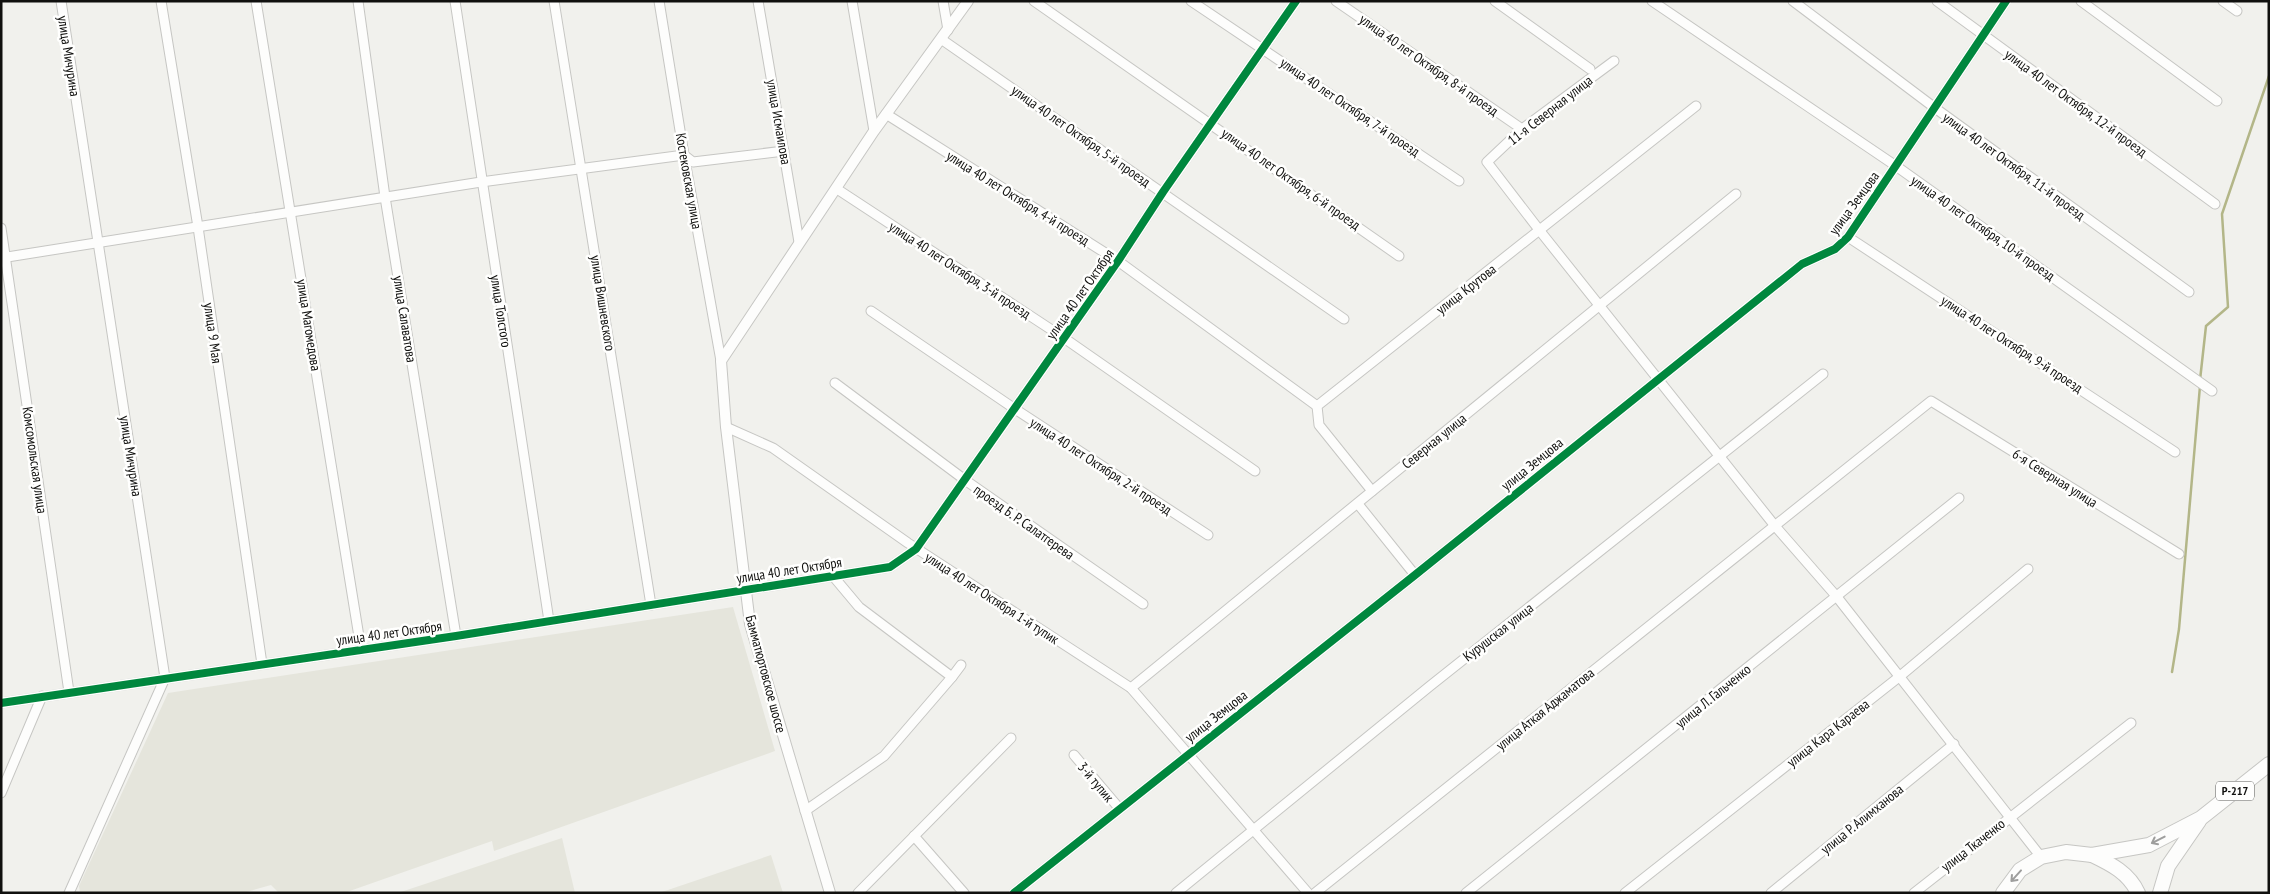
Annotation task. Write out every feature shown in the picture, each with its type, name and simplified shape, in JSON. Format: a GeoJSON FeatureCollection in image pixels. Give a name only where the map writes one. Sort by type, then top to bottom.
{"type":"FeatureCollection","features":[{"type":"Feature","properties":{"kind":"highway","name":"Р-217"},"geometry":{"type":"LineString","coordinates":[[2201,818],[2269,764]]}},
{"type":"Feature","properties":{"kind":"highway"},"geometry":{"type":"LineString","coordinates":[[2002,893],[2020,870],[2041,858],[2066,852],[2092,855],[2149,845],[2201,818]]}},
{"type":"Feature","properties":{"kind":"highway"},"geometry":{"type":"LineString","coordinates":[[2160,893],[2168,866],[2201,818]]}},
{"type":"Feature","properties":{"kind":"highway"},"geometry":{"type":"LineString","coordinates":[[2092,855],[2116,866],[2134,884],[2138,893]]}},
{"type":"Feature","properties":{"kind":"street","name":"улица Мичурина"},"geometry":{"type":"LineString","coordinates":[[61,1],[165,678]]}},
{"type":"Feature","properties":{"kind":"street","name":"улица 9 Мая"},"geometry":{"type":"LineString","coordinates":[[161,1],[198,227],[262,664]]}},
{"type":"Feature","properties":{"kind":"street","name":"улица Магомедова"},"geometry":{"type":"LineString","coordinates":[[256,1],[361,649]]}},
{"type":"Feature","properties":{"kind":"street","name":"улица Салаватова"},"geometry":{"type":"LineString","coordinates":[[358,1],[385,197],[456,636]]}},
{"type":"Feature","properties":{"kind":"street","name":"улица Толстого"},"geometry":{"type":"LineString","coordinates":[[455,1],[549,621]]}},
{"type":"Feature","properties":{"kind":"street","name":"улица Вишневского"},"geometry":{"type":"LineString","coordinates":[[554,1],[651,605]]}},
{"type":"Feature","properties":{"kind":"street","name":"Костековская улица"},"geometry":{"type":"LineString","coordinates":[[659,1],[684,155],[721,361]]}},
{"type":"Feature","properties":{"kind":"street","name":"улица Исмаилова"},"geometry":{"type":"LineString","coordinates":[[758,1],[799,242]]}},
{"type":"Feature","properties":{"kind":"street"},"geometry":{"type":"LineString","coordinates":[[852,1],[874,131]]}},
{"type":"Feature","properties":{"kind":"street"},"geometry":{"type":"LineString","coordinates":[[943,1],[948,30]]}},
{"type":"Feature","properties":{"kind":"street"},"geometry":{"type":"LineString","coordinates":[[721,361],[874,131],[968,1]]}},
{"type":"Feature","properties":{"kind":"street","name":"улица 40 лет Октября, 6-й проезд"},"geometry":{"type":"LineString","coordinates":[[1034,1],[1399,256]]}},
{"type":"Feature","properties":{"kind":"street","name":"улица 40 лет Октября, 7-й проезд"},"geometry":{"type":"LineString","coordinates":[[1191,1],[1264,48],[1459,181]]}},
{"type":"Feature","properties":{"kind":"street","name":"улица 40 лет Октября"},"geometry":{"type":"LineString","coordinates":[[1,703],[456,636],[890,567],[916,549],[1118,262],[1163,192],[1296,1]]}},
{"type":"Feature","properties":{"kind":"street","name":"улица 40 лет Октября, 8-й проезд"},"geometry":{"type":"LineString","coordinates":[[1336,1],[1522,129]]}},
{"type":"Feature","properties":{"kind":"street"},"geometry":{"type":"LineString","coordinates":[[1495,1],[1590,70]]}},
{"type":"Feature","properties":{"kind":"street","name":"улица 40 лет Октября, 10-й проезд"},"geometry":{"type":"LineString","coordinates":[[1652,1],[1896,166],[2212,391]]}},
{"type":"Feature","properties":{"kind":"street","name":"улица 40 лет Октября, 11-й проезд"},"geometry":{"type":"LineString","coordinates":[[1793,1],[1935,108],[2189,292]]}},
{"type":"Feature","properties":{"kind":"street","name":"улица 40 лет Октября, 12-й проезд"},"geometry":{"type":"LineString","coordinates":[[1937,1],[1982,36],[2215,204]]}},
{"type":"Feature","properties":{"kind":"street","name":"улица Земцова"},"geometry":{"type":"LineString","coordinates":[[1014,893],[1415,575],[1802,264],[1835,249],[1848,237],[2006,1]]}},
{"type":"Feature","properties":{"kind":"street"},"geometry":{"type":"LineString","coordinates":[[2081,1],[2217,101]]}},
{"type":"Feature","properties":{"kind":"street"},"geometry":{"type":"LineString","coordinates":[[2223,1],[2238,11]]}},
{"type":"Feature","properties":{"kind":"street","name":"улица 40 лет Октября, 5-й проезд"},"geometry":{"type":"LineString","coordinates":[[941,39],[1344,319]]}},
{"type":"Feature","properties":{"kind":"street","name":"11-я Северная улица"},"geometry":{"type":"LineString","coordinates":[[1540,232],[1487,162],[1522,129],[1614,61]]}},
{"type":"Feature","properties":{"kind":"street","name":"улица Крутова"},"geometry":{"type":"LineString","coordinates":[[1318,406],[1540,232],[1696,106]]}},
{"type":"Feature","properties":{"kind":"street","name":"улица 40 лет Октября, 4-й проезд"},"geometry":{"type":"LineString","coordinates":[[886,114],[1118,262],[1318,406]]}},
{"type":"Feature","properties":{"kind":"street"},"geometry":{"type":"LineString","coordinates":[[4,257],[581,168],[684,155],[693,162],[784,151]]}},
{"type":"Feature","properties":{"kind":"street","name":"улица 40 лет Октября, 3-й проезд"},"geometry":{"type":"LineString","coordinates":[[837,189],[1064,338],[1256,471]]}},
{"type":"Feature","properties":{"kind":"street","name":"Северная улица"},"geometry":{"type":"LineString","coordinates":[[1131,688],[1736,194]]}},
{"type":"Feature","properties":{"kind":"street","name":"Комсомольская улица"},"geometry":{"type":"LineString","coordinates":[[1,228],[69,692]]}},
{"type":"Feature","properties":{"kind":"street"},"geometry":{"type":"LineString","coordinates":[[1540,232],[1721,455],[1775,526],[1837,597],[1954,744],[2041,858]]}},
{"type":"Feature","properties":{"kind":"street","name":"улица 40 лет Октября, 9-й проезд"},"geometry":{"type":"LineString","coordinates":[[1848,237],[2175,452]]}},
{"type":"Feature","properties":{"kind":"street","name":"улица 40 лет Октября, 2-й проезд"},"geometry":{"type":"LineString","coordinates":[[871,311],[1015,410],[1208,535]]}},
{"type":"Feature","properties":{"kind":"street","name":"Бамматюртовское шоссе"},"geometry":{"type":"LineString","coordinates":[[721,361],[726,427],[750,624],[830,893]]}},
{"type":"Feature","properties":{"kind":"street","name":"Курушская улица"},"geometry":{"type":"LineString","coordinates":[[1176,893],[1437,680],[1823,374]]}},
{"type":"Feature","properties":{"kind":"street","name":"проезд Б. Р. Салатгерева"},"geometry":{"type":"LineString","coordinates":[[835,383],[965,480],[1143,604]]}},
{"type":"Feature","properties":{"kind":"street","name":"улица Аткая Аджаматова"},"geometry":{"type":"LineString","coordinates":[[1315,893],[1931,401]]}},
{"type":"Feature","properties":{"kind":"street","name":"6-я Северная улица"},"geometry":{"type":"LineString","coordinates":[[1931,401],[2179,554]]}},
{"type":"Feature","properties":{"kind":"street"},"geometry":{"type":"LineString","coordinates":[[1318,406],[1319,425],[1372,492]]}},
{"type":"Feature","properties":{"kind":"street","name":"улица 40 лет Октября 1-й тупик"},"geometry":{"type":"LineString","coordinates":[[726,427],[773,448],[916,549],[1131,688],[1308,893]]}},
{"type":"Feature","properties":{"kind":"street","name":"улица Л. Гальченко"},"geometry":{"type":"LineString","coordinates":[[1466,893],[1960,498]]}},
{"type":"Feature","properties":{"kind":"street"},"geometry":{"type":"LineString","coordinates":[[1358,504],[1415,575]]}},
{"type":"Feature","properties":{"kind":"street","name":"улица Кара Караева"},"geometry":{"type":"LineString","coordinates":[[1624,893],[1899,677],[2028,569]]}},
{"type":"Feature","properties":{"kind":"street"},"geometry":{"type":"LineString","coordinates":[[834,576],[860,607],[952,677]]}},
{"type":"Feature","properties":{"kind":"street"},"geometry":{"type":"LineString","coordinates":[[805,811],[884,756],[961,665]]}},
{"type":"Feature","properties":{"kind":"street"},"geometry":{"type":"LineString","coordinates":[[69,893],[165,678]]}},
{"type":"Feature","properties":{"kind":"street"},"geometry":{"type":"LineString","coordinates":[[1,793],[42,696]]}},
{"type":"Feature","properties":{"kind":"street","name":"улица Ткаченко"},"geometry":{"type":"LineString","coordinates":[[1914,893],[2131,723]]}},
{"type":"Feature","properties":{"kind":"street"},"geometry":{"type":"LineString","coordinates":[[858,893],[1012,738]]}},
{"type":"Feature","properties":{"kind":"street","name":"улица Р. Алимханова"},"geometry":{"type":"LineString","coordinates":[[1771,893],[1954,744]]}},
{"type":"Feature","properties":{"kind":"street","name":"3-й тупик"},"geometry":{"type":"LineString","coordinates":[[1074,755],[1119,808]]}},
{"type":"Feature","properties":{"kind":"street"},"geometry":{"type":"LineString","coordinates":[[914,836],[964,893]]}},
{"type":"Feature","properties":{"kind":"shaded area"},"geometry":{"type":"Polygon","coordinates":[[[733,607],[775,751],[494,851],[492,841],[344,893],[279,893],[271,885],[243,893],[80,893],[79,886],[168,693],[733,607]]]}},
{"type":"Feature","properties":{"kind":"shaded area"},"geometry":{"type":"Polygon","coordinates":[[[562,838],[575,893],[398,893],[562,838]]]}},
{"type":"Feature","properties":{"kind":"shaded area"},"geometry":{"type":"Polygon","coordinates":[[[771,855],[783,893],[659,893],[771,855]]]}},
{"type":"Feature","properties":{"kind":"waterway"},"geometry":{"type":"LineString","coordinates":[[2200,380],[2206,326],[2228,307],[2222,214],[2269,76]]}},
{"type":"Feature","properties":{"kind":"waterway"},"geometry":{"type":"LineString","coordinates":[[2172,672],[2179,629],[2200,386]]}},
{"type":"Feature","properties":{"kind":"cycle path"},"geometry":{"type":"LineString","coordinates":[[1,703],[456,636],[890,567],[916,549],[1118,261],[1163,192],[1296,1]]}},
{"type":"Feature","properties":{"kind":"cycle path"},"geometry":{"type":"LineString","coordinates":[[1014,893],[1415,575],[1802,264],[1835,249],[1848,237],[2006,1]]}}]}
